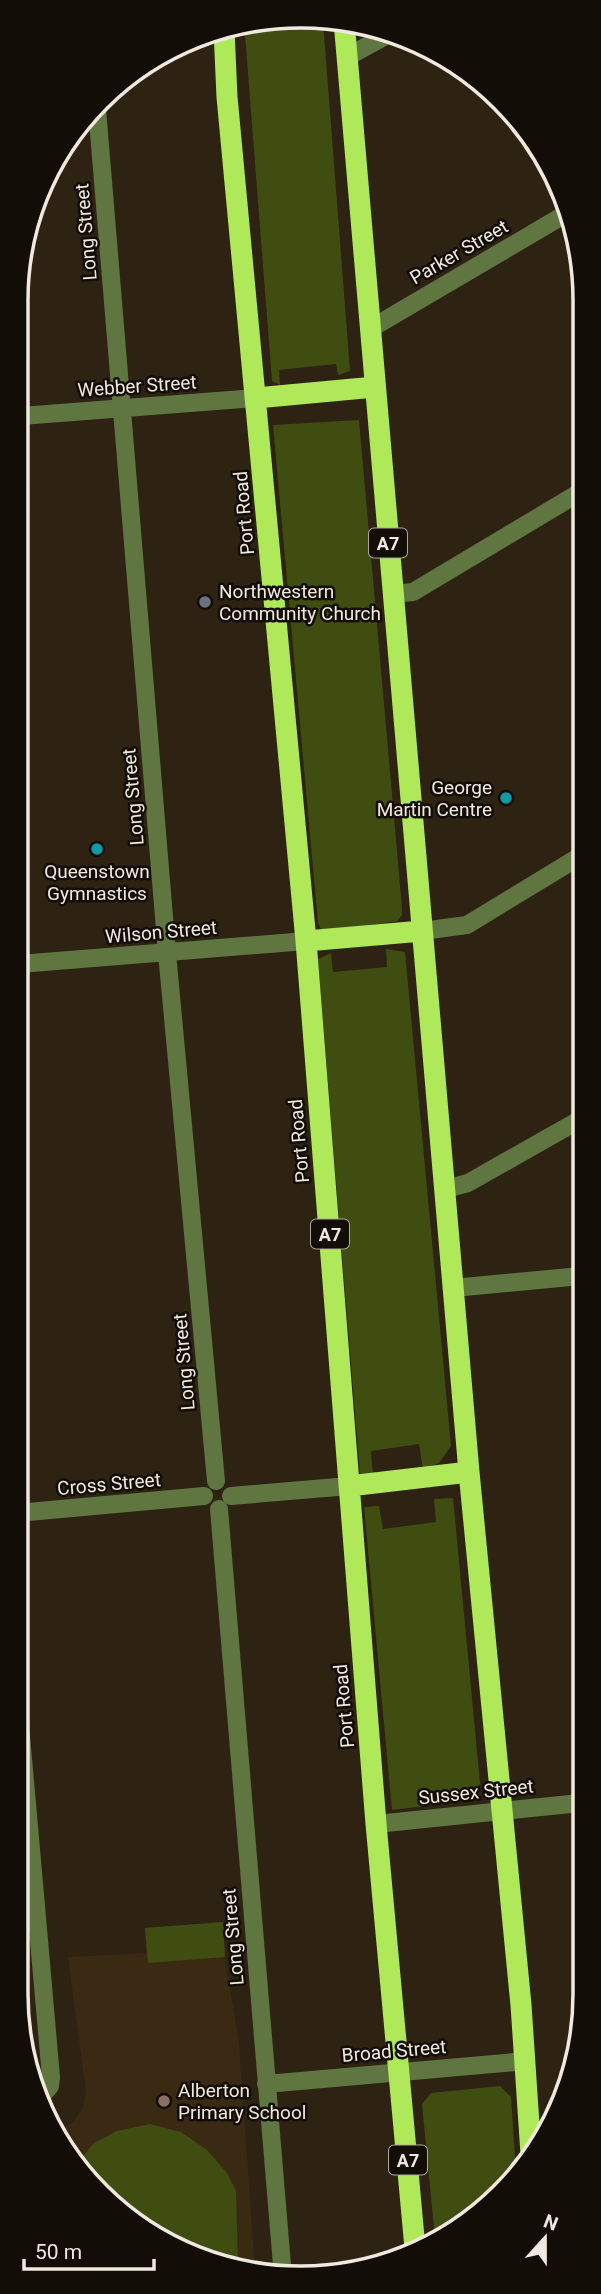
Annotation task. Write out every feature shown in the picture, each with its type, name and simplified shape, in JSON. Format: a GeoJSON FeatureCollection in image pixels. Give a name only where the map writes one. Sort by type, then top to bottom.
{"type":"FeatureCollection","features":[{"type":"Feature","properties":{"kind":"highway","name":"A7"},"geometry":{"type":"LineString","coordinates":[[345,31],[469,1472],[504,1811],[526,2061],[530,2140]]}},
{"type":"Feature","properties":{"kind":"highway","name":"Port Road"},"geometry":{"type":"LineString","coordinates":[[224,39],[227,97],[306,941],[376,1824],[414,2241]]}},
{"type":"Feature","properties":{"kind":"highway"},"geometry":{"type":"LineString","coordinates":[[256,398],[375,387]]}},
{"type":"Feature","properties":{"kind":"highway"},"geometry":{"type":"LineString","coordinates":[[306,941],[422,931]]}},
{"type":"Feature","properties":{"kind":"highway"},"geometry":{"type":"LineString","coordinates":[[349,1486],[469,1472]]}},
{"type":"Feature","properties":{"kind":"street"},"geometry":{"type":"LineString","coordinates":[[347,57],[379,39]]}},
{"type":"Feature","properties":{"kind":"street","name":"Long Street"},"geometry":{"type":"LineString","coordinates":[[98,119],[167,953],[216,1481]]}},
{"type":"Feature","properties":{"kind":"street","name":"Parker Street"},"geometry":{"type":"LineString","coordinates":[[370,328],[560,217]]}},
{"type":"Feature","properties":{"kind":"street","name":"Webber Street"},"geometry":{"type":"LineString","coordinates":[[28,415],[256,398]]}},
{"type":"Feature","properties":{"kind":"street"},"geometry":{"type":"LineString","coordinates":[[392,594],[413,592],[573,496]]}},
{"type":"Feature","properties":{"kind":"street"},"geometry":{"type":"LineString","coordinates":[[422,931],[467,925],[573,865]]}},
{"type":"Feature","properties":{"kind":"street","name":"Wilson Street"},"geometry":{"type":"LineString","coordinates":[[28,963],[306,941]]}},
{"type":"Feature","properties":{"kind":"street"},"geometry":{"type":"LineString","coordinates":[[446,1189],[468,1183],[573,1124]]}},
{"type":"Feature","properties":{"kind":"street"},"geometry":{"type":"LineString","coordinates":[[453,1287],[573,1277]]}},
{"type":"Feature","properties":{"kind":"street"},"geometry":{"type":"LineString","coordinates":[[225,1503],[226,1484],[216,1481],[207,1486],[204,1496],[210,1507],[349,1486]]}},
{"type":"Feature","properties":{"kind":"street","name":"Cross Street"},"geometry":{"type":"LineString","coordinates":[[28,1512],[204,1496]]}},
{"type":"Feature","properties":{"kind":"street","name":"Long Street"},"geometry":{"type":"LineString","coordinates":[[225,1503],[266,2084],[282,2265]]}},
{"type":"Feature","properties":{"kind":"street","name":"Sussex Street"},"geometry":{"type":"LineString","coordinates":[[376,1824],[573,1804]]}},
{"type":"Feature","properties":{"kind":"street"},"geometry":{"type":"LineString","coordinates":[[28,1815],[51,2077],[46,2091]]}},
{"type":"Feature","properties":{"kind":"street","name":"Broad Street"},"geometry":{"type":"LineString","coordinates":[[266,2084],[526,2061]]}},
{"type":"Feature","properties":{"kind":"shaded area","name":"Alberton Primary School"},"geometry":{"type":"Polygon","coordinates":[[[223,1922],[225,1957],[239,2044],[254,2262],[213,2252],[180,2238],[149,2220],[108,2186],[84,2159],[64,2128],[82,2110],[86,2092],[68,1957],[146,1953],[145,1928],[223,1922]]]}},
{"type":"Feature","properties":{"kind":"green space"},"geometry":{"type":"Polygon","coordinates":[[[300,28],[324,29],[350,371],[338,375],[336,364],[279,370],[280,385],[272,381],[245,33],[300,28]]]}},
{"type":"Feature","properties":{"kind":"green space"},"geometry":{"type":"Polygon","coordinates":[[[359,420],[402,915],[397,921],[328,931],[321,929],[318,923],[273,425],[359,420]]]}},
{"type":"Feature","properties":{"kind":"green space"},"geometry":{"type":"Polygon","coordinates":[[[386,949],[405,952],[451,1446],[439,1463],[423,1469],[419,1444],[371,1451],[373,1476],[360,1473],[318,959],[331,953],[333,972],[387,967],[386,949]]]}},
{"type":"Feature","properties":{"kind":"green space"},"geometry":{"type":"Polygon","coordinates":[[[453,1498],[480,1783],[472,1800],[392,1810],[364,1507],[379,1506],[383,1529],[436,1522],[434,1499],[453,1498]]]}},
{"type":"Feature","properties":{"kind":"green space"},"geometry":{"type":"Polygon","coordinates":[[[223,1922],[225,1957],[148,1963],[145,1928],[223,1922]]]}},
{"type":"Feature","properties":{"kind":"green space"},"geometry":{"type":"Polygon","coordinates":[[[500,2086],[511,2097],[515,2161],[480,2198],[434,2231],[422,2104],[431,2093],[500,2086]]]}},
{"type":"Feature","properties":{"kind":"green space"},"geometry":{"type":"Polygon","coordinates":[[[150,2124],[181,2132],[207,2150],[227,2173],[236,2191],[238,2259],[180,2238],[135,2210],[108,2186],[82,2157],[94,2143],[117,2131],[150,2124]]]}},
{"type":"Feature","properties":{"kind":"place","name":"Northwestern Community Church"},"geometry":{"type":"Point","coordinates":[205,602]}},
{"type":"Feature","properties":{"kind":"place","name":"George Martin Centre"},"geometry":{"type":"Point","coordinates":[506,798]}},
{"type":"Feature","properties":{"kind":"place","name":"Queenstown Gymnastics"},"geometry":{"type":"Point","coordinates":[97,849]}},
{"type":"Feature","properties":{"kind":"place","name":"Alberton Primary School"},"geometry":{"type":"Point","coordinates":[164,2101]}}]}
